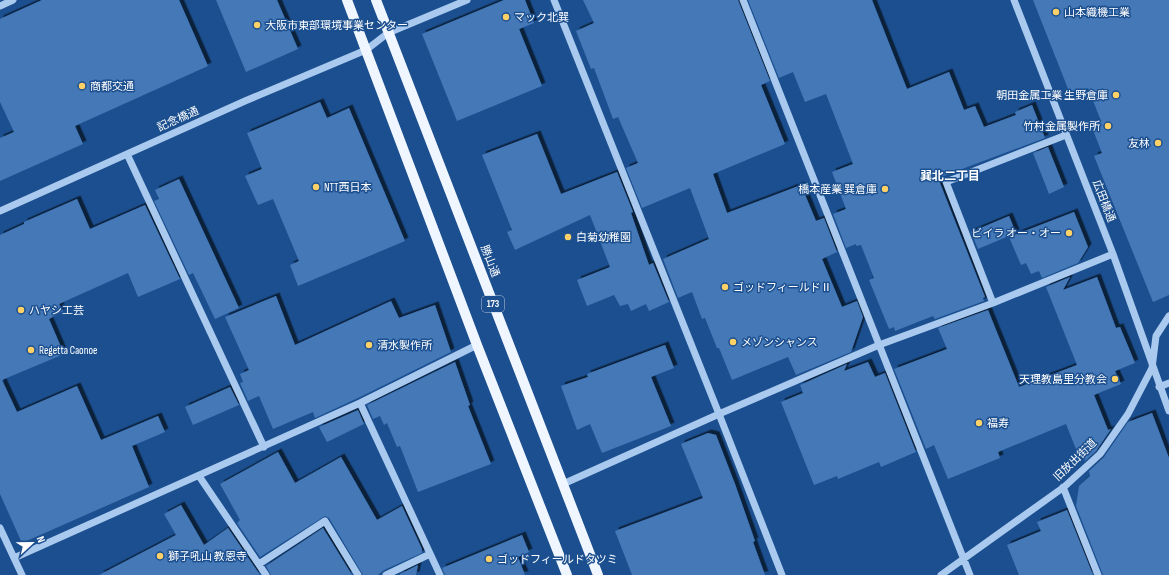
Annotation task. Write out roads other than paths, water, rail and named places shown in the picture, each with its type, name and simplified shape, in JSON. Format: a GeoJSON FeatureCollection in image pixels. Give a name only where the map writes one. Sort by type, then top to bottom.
{"type":"FeatureCollection","features":[{"type":"Feature","properties":{"kind":"main road","name":"173"},"geometry":{"type":"LineString","coordinates":[[347,0],[477,345],[567,575]]}},
{"type":"Feature","properties":{"kind":"main road","name":"勝山通"},"geometry":{"type":"LineString","coordinates":[[376,0],[598,575]]}},
{"type":"Feature","properties":{"kind":"street"},"geometry":{"type":"LineString","coordinates":[[0,6],[13,0]]}},
{"type":"Feature","properties":{"kind":"street","name":"記念橋通"},"geometry":{"type":"LineString","coordinates":[[0,211],[245,101],[366,50],[388,33],[467,0]]}},
{"type":"Feature","properties":{"kind":"street"},"geometry":{"type":"LineString","coordinates":[[554,0],[782,575]]}},
{"type":"Feature","properties":{"kind":"street"},"geometry":{"type":"LineString","coordinates":[[743,0],[970,575]]}},
{"type":"Feature","properties":{"kind":"street","name":"広田橋通"},"geometry":{"type":"LineString","coordinates":[[1014,0],[1113,254],[1152,368],[1169,411]]}},
{"type":"Feature","properties":{"kind":"street"},"geometry":{"type":"LineString","coordinates":[[993,303],[946,182],[1066,135]]}},
{"type":"Feature","properties":{"kind":"street"},"geometry":{"type":"LineString","coordinates":[[127,154],[264,446]]}},
{"type":"Feature","properties":{"kind":"street"},"geometry":{"type":"LineString","coordinates":[[563,484],[878,345],[993,303],[1113,254]]}},
{"type":"Feature","properties":{"kind":"street","name":"旧放出街道"},"geometry":{"type":"LineString","coordinates":[[941,575],[1063,487],[1100,454],[1128,414],[1152,368],[1156,336],[1169,316]]}},
{"type":"Feature","properties":{"kind":"street"},"geometry":{"type":"LineString","coordinates":[[14,558],[360,403],[477,345]]}},
{"type":"Feature","properties":{"kind":"street"},"geometry":{"type":"LineString","coordinates":[[1159,386],[1169,383]]}},
{"type":"Feature","properties":{"kind":"street"},"geometry":{"type":"LineString","coordinates":[[360,403],[440,575]]}},
{"type":"Feature","properties":{"kind":"street"},"geometry":{"type":"LineString","coordinates":[[199,476],[266,575]]}},
{"type":"Feature","properties":{"kind":"street"},"geometry":{"type":"LineString","coordinates":[[1063,487],[1098,575]]}},
{"type":"Feature","properties":{"kind":"street"},"geometry":{"type":"LineString","coordinates":[[259,564],[325,521],[358,575]]}},
{"type":"Feature","properties":{"kind":"street"},"geometry":{"type":"LineString","coordinates":[[0,528],[22,575]]}},
{"type":"Feature","properties":{"kind":"street"},"geometry":{"type":"LineString","coordinates":[[386,575],[430,554]]}},
{"type":"Feature","properties":{"kind":"place","name":"山本織機工業"},"geometry":{"type":"Point","coordinates":[1056,12]}},
{"type":"Feature","properties":{"kind":"place","name":"マック北巽"},"geometry":{"type":"Point","coordinates":[506,17]}},
{"type":"Feature","properties":{"kind":"place","name":"大阪市東部環境事業センター"},"geometry":{"type":"Point","coordinates":[257,25]}},
{"type":"Feature","properties":{"kind":"place","name":"商都交通"},"geometry":{"type":"Point","coordinates":[82,86]}},
{"type":"Feature","properties":{"kind":"place","name":"朝田金属工業 生野倉庫"},"geometry":{"type":"Point","coordinates":[1116,95]}},
{"type":"Feature","properties":{"kind":"place","name":"竹村金属製作所"},"geometry":{"type":"Point","coordinates":[1108,126]}},
{"type":"Feature","properties":{"kind":"place","name":"友林"},"geometry":{"type":"Point","coordinates":[1158,143]}},
{"type":"Feature","properties":{"kind":"place","name":"NTT西日本"},"geometry":{"type":"Point","coordinates":[316,187]}},
{"type":"Feature","properties":{"kind":"place","name":"橋本産業 巽倉庫"},"geometry":{"type":"Point","coordinates":[885,189]}},
{"type":"Feature","properties":{"kind":"place","name":"ビイラ オー・オー"},"geometry":{"type":"Point","coordinates":[1069,233]}},
{"type":"Feature","properties":{"kind":"place","name":"白菊幼稚園"},"geometry":{"type":"Point","coordinates":[568,237]}},
{"type":"Feature","properties":{"kind":"place","name":"ゴッドフィールドⅡ"},"geometry":{"type":"Point","coordinates":[725,287]}},
{"type":"Feature","properties":{"kind":"place","name":"ハヤシ工芸"},"geometry":{"type":"Point","coordinates":[21,310]}},
{"type":"Feature","properties":{"kind":"place","name":"メゾンシャンス"},"geometry":{"type":"Point","coordinates":[733,342]}},
{"type":"Feature","properties":{"kind":"place","name":"清水製作所"},"geometry":{"type":"Point","coordinates":[369,345]}},
{"type":"Feature","properties":{"kind":"place","name":"Regetta Caonoe"},"geometry":{"type":"Point","coordinates":[31,350]}},
{"type":"Feature","properties":{"kind":"place","name":"天理教島里分教会"},"geometry":{"type":"Point","coordinates":[1115,379]}},
{"type":"Feature","properties":{"kind":"place","name":"福寿"},"geometry":{"type":"Point","coordinates":[979,423]}},
{"type":"Feature","properties":{"kind":"place","name":"獅子吼山 教恩寺"},"geometry":{"type":"Point","coordinates":[160,556]}},
{"type":"Feature","properties":{"kind":"place","name":"ゴッドフィールドタツミ"},"geometry":{"type":"Point","coordinates":[489,559]}},
{"type":"Feature","properties":{"kind":"district","name":"巽北二丁目"},"geometry":{"type":"Point","coordinates":[950,176]}}]}
